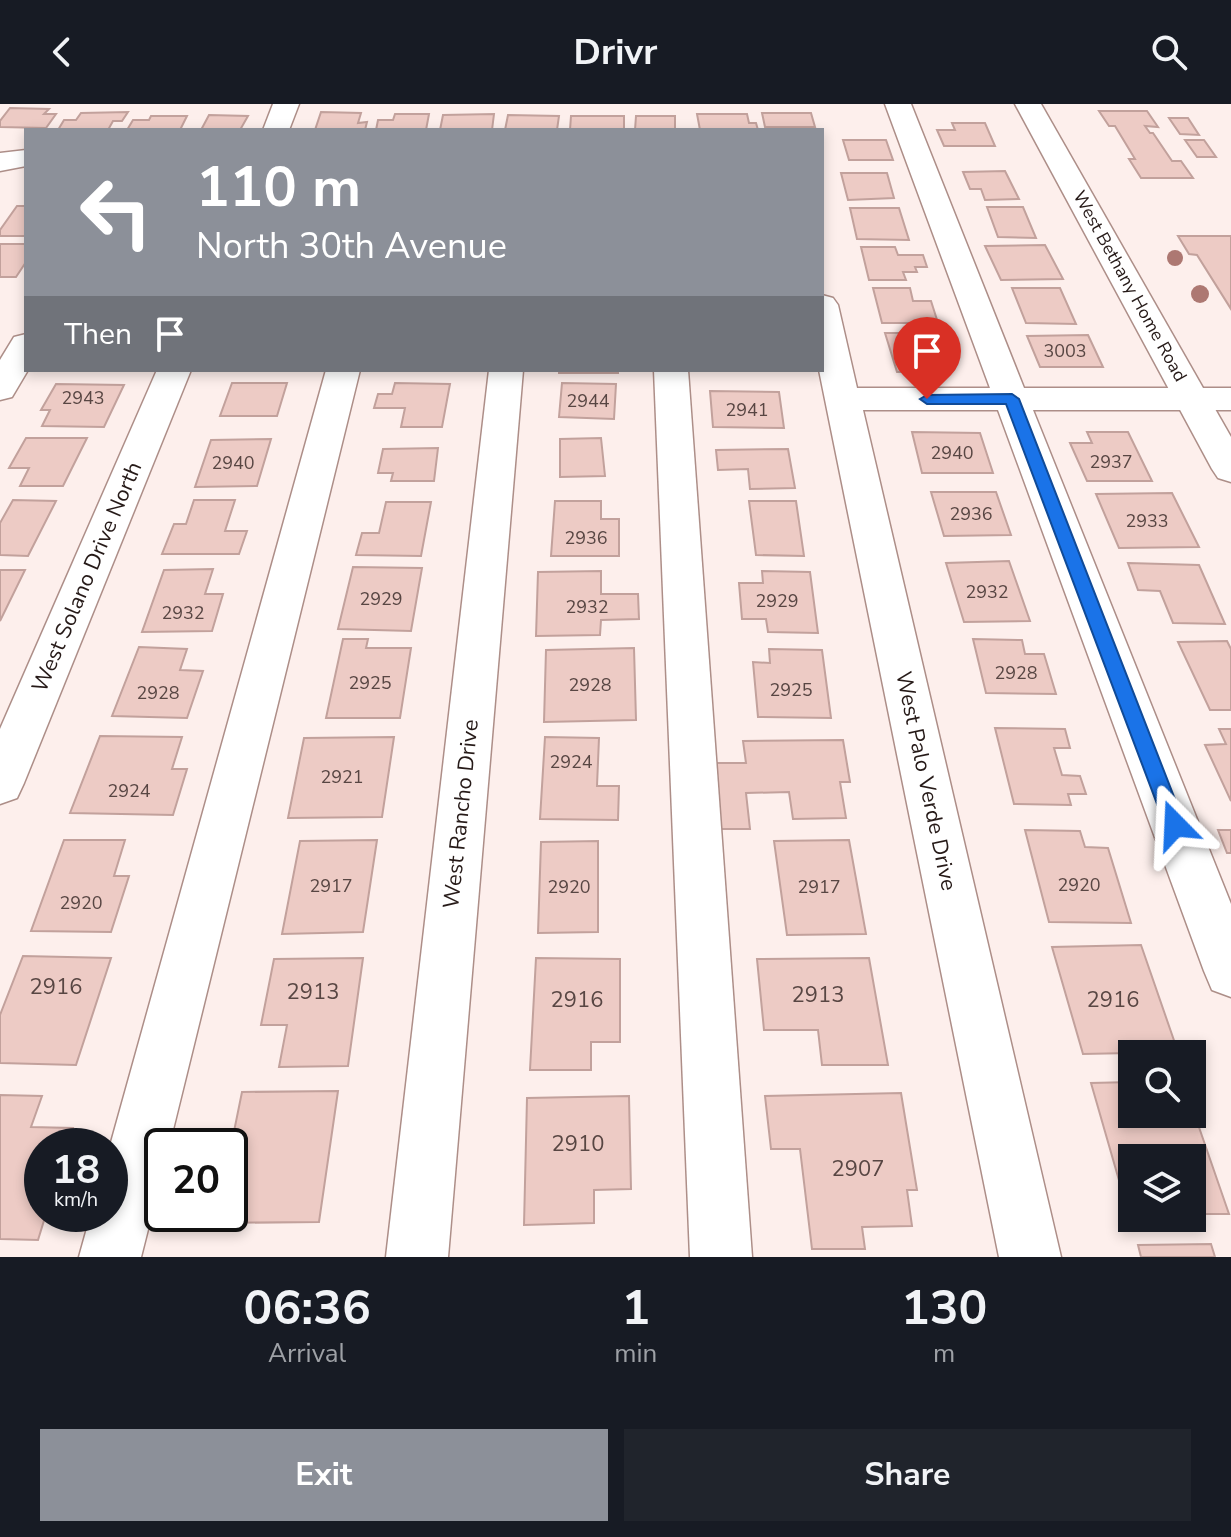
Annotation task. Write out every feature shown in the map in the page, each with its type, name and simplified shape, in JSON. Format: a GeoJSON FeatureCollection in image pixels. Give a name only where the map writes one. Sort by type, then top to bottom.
{"type":"FeatureCollection","features":[{"type":"Feature","properties":{"kind":"street"},"geometry":{"type":"LineString","coordinates":[[277,128],[286,104]]}},
{"type":"Feature","properties":{"kind":"street"},"geometry":{"type":"LineString","coordinates":[[898,104],[1231,971]]}},
{"type":"Feature","properties":{"kind":"street","name":"West Bethany Home Road"},"geometry":{"type":"LineString","coordinates":[[1028,104],[1231,469]]}},
{"type":"Feature","properties":{"kind":"street","name":"West Palo Verde Drive"},"geometry":{"type":"LineString","coordinates":[[824,314],[1030,1257]]}},
{"type":"Feature","properties":{"kind":"street"},"geometry":{"type":"LineString","coordinates":[[0,389],[24,347]]}},
{"type":"Feature","properties":{"kind":"street","name":"West Solano Drive North"},"geometry":{"type":"LineString","coordinates":[[0,783],[173,372]]}},
{"type":"Feature","properties":{"kind":"street"},"geometry":{"type":"LineString","coordinates":[[110,1257],[342,372]]}},
{"type":"Feature","properties":{"kind":"street","name":"West Rancho Drive"},"geometry":{"type":"LineString","coordinates":[[417,1257],[506,372]]}},
{"type":"Feature","properties":{"kind":"street"},"geometry":{"type":"LineString","coordinates":[[671,372],[721,1257]]}},
{"type":"Feature","properties":{"kind":"street"},"geometry":{"type":"LineString","coordinates":[[842,399],[1231,399]]}},
{"type":"Feature","properties":{"kind":"building"},"geometry":{"type":"Polygon","coordinates":[[[10,108],[49,109],[44,114],[56,114],[46,128],[0,127],[0,121],[10,108]]]}},
{"type":"Feature","properties":{"kind":"building"},"geometry":{"type":"Polygon","coordinates":[[[1099,111],[1147,111],[1158,127],[1145,126],[1172,161],[1181,161],[1193,178],[1141,178],[1129,159],[1135,159],[1115,126],[1109,126],[1099,111]]]}},
{"type":"Feature","properties":{"kind":"building"},"geometry":{"type":"Polygon","coordinates":[[[128,112],[122,121],[113,121],[109,128],[59,128],[64,120],[76,120],[81,113],[128,112]]]}},
{"type":"Feature","properties":{"kind":"building"},"geometry":{"type":"Polygon","coordinates":[[[321,112],[361,113],[358,123],[367,122],[366,128],[316,128],[321,112]]]}},
{"type":"Feature","properties":{"kind":"building"},"geometry":{"type":"Polygon","coordinates":[[[762,113],[811,113],[815,127],[765,127],[762,113]]]}},
{"type":"Feature","properties":{"kind":"building"},"geometry":{"type":"Polygon","coordinates":[[[395,114],[429,114],[426,128],[376,128],[378,120],[393,120],[395,114]]]}},
{"type":"Feature","properties":{"kind":"building"},"geometry":{"type":"Polygon","coordinates":[[[494,114],[492,128],[440,128],[443,115],[494,114]]]}},
{"type":"Feature","properties":{"kind":"building"},"geometry":{"type":"Polygon","coordinates":[[[697,114],[747,114],[749,123],[756,123],[757,128],[700,128],[697,114]]]}},
{"type":"Feature","properties":{"kind":"building"},"geometry":{"type":"Polygon","coordinates":[[[209,115],[248,116],[241,128],[202,128],[209,115]]]}},
{"type":"Feature","properties":{"kind":"building"},"geometry":{"type":"Polygon","coordinates":[[[508,115],[559,116],[557,128],[505,128],[508,115]]]}},
{"type":"Feature","properties":{"kind":"building"},"geometry":{"type":"Polygon","coordinates":[[[151,116],[187,116],[181,128],[128,128],[133,120],[149,120],[151,116]]]}},
{"type":"Feature","properties":{"kind":"building"},"geometry":{"type":"Polygon","coordinates":[[[571,116],[624,116],[624,128],[570,128],[571,116]]]}},
{"type":"Feature","properties":{"kind":"building"},"geometry":{"type":"Polygon","coordinates":[[[636,116],[675,116],[675,128],[635,128],[636,116]]]}},
{"type":"Feature","properties":{"kind":"building"},"geometry":{"type":"Polygon","coordinates":[[[1169,118],[1188,118],[1199,135],[1180,134],[1169,118]]]}},
{"type":"Feature","properties":{"kind":"building"},"geometry":{"type":"Polygon","coordinates":[[[952,123],[985,123],[995,146],[944,146],[937,130],[955,130],[952,123]]]}},
{"type":"Feature","properties":{"kind":"building"},"geometry":{"type":"Polygon","coordinates":[[[843,140],[886,140],[893,160],[849,160],[843,140]]]}},
{"type":"Feature","properties":{"kind":"building"},"geometry":{"type":"Polygon","coordinates":[[[1185,140],[1204,140],[1216,157],[1197,157],[1185,140]]]}},
{"type":"Feature","properties":{"kind":"building"},"geometry":{"type":"Polygon","coordinates":[[[1005,171],[1019,199],[985,200],[981,189],[970,189],[963,172],[1005,171]]]}},
{"type":"Feature","properties":{"kind":"building"},"geometry":{"type":"Polygon","coordinates":[[[841,173],[887,173],[894,198],[848,200],[841,173]]]}},
{"type":"Feature","properties":{"kind":"building"},"geometry":{"type":"Polygon","coordinates":[[[17,206],[24,206],[24,236],[0,236],[0,230],[17,206]]]}},
{"type":"Feature","properties":{"kind":"building"},"geometry":{"type":"Polygon","coordinates":[[[987,207],[1023,207],[1036,238],[998,237],[987,207]]]}},
{"type":"Feature","properties":{"kind":"building"},"geometry":{"type":"Polygon","coordinates":[[[850,208],[899,208],[909,240],[857,239],[850,208]]]}},
{"type":"Feature","properties":{"kind":"building"},"geometry":{"type":"Polygon","coordinates":[[[1178,236],[1231,236],[1231,309],[1197,255],[1189,254],[1178,236]]]}},
{"type":"Feature","properties":{"kind":"building"},"geometry":{"type":"Polygon","coordinates":[[[0,244],[24,244],[24,265],[16,277],[0,277],[0,244]]]}},
{"type":"Feature","properties":{"kind":"building"},"geometry":{"type":"Polygon","coordinates":[[[1045,245],[1063,279],[1001,280],[985,246],[1045,245]]]}},
{"type":"Feature","properties":{"kind":"building"},"geometry":{"type":"Polygon","coordinates":[[[861,247],[895,247],[898,255],[923,255],[927,267],[915,267],[917,272],[903,272],[906,280],[869,280],[861,247]]]}},
{"type":"Feature","properties":{"kind":"building"},"geometry":{"type":"Polygon","coordinates":[[[873,288],[910,288],[913,301],[931,301],[938,323],[882,323],[873,288]]]}},
{"type":"Feature","properties":{"kind":"building"},"geometry":{"type":"Polygon","coordinates":[[[1012,288],[1060,288],[1076,324],[1026,323],[1012,288]]]}},
{"type":"Feature","properties":{"kind":"building"},"geometry":{"type":"Polygon","coordinates":[[[885,333],[923,333],[926,344],[939,344],[948,371],[897,372],[885,333]]]}},
{"type":"Feature","properties":{"kind":"building"},"geometry":{"type":"Polygon","coordinates":[[[1088,335],[1103,367],[1040,367],[1027,336],[1088,335]]]}},
{"type":"Feature","properties":{"kind":"building"},"geometry":{"type":"Polygon","coordinates":[[[559,372],[618,372],[618,373],[559,372]]]}},
{"type":"Feature","properties":{"kind":"building"},"geometry":{"type":"Polygon","coordinates":[[[232,383],[287,383],[277,416],[220,416],[232,383]]]}},
{"type":"Feature","properties":{"kind":"building"},"geometry":{"type":"Polygon","coordinates":[[[395,383],[450,384],[442,427],[401,427],[405,408],[374,408],[378,394],[392,394],[395,383]]]}},
{"type":"Feature","properties":{"kind":"building"},"geometry":{"type":"Polygon","coordinates":[[[562,383],[616,384],[614,419],[559,417],[562,383]]]}},
{"type":"Feature","properties":{"kind":"building"},"geometry":{"type":"Polygon","coordinates":[[[56,384],[124,385],[104,427],[42,426],[50,410],[41,410],[56,384]]]}},
{"type":"Feature","properties":{"kind":"building"},"geometry":{"type":"Polygon","coordinates":[[[710,391],[779,392],[784,428],[713,427],[710,391]]]}},
{"type":"Feature","properties":{"kind":"building"},"geometry":{"type":"Polygon","coordinates":[[[912,432],[980,433],[993,473],[922,473],[912,432]]]}},
{"type":"Feature","properties":{"kind":"building"},"geometry":{"type":"Polygon","coordinates":[[[1087,432],[1128,432],[1152,481],[1087,481],[1070,443],[1092,443],[1087,432]]]}},
{"type":"Feature","properties":{"kind":"building"},"geometry":{"type":"Polygon","coordinates":[[[26,438],[87,438],[63,486],[20,486],[29,468],[9,468],[26,438]]]}},
{"type":"Feature","properties":{"kind":"building"},"geometry":{"type":"Polygon","coordinates":[[[601,438],[605,476],[560,477],[560,439],[601,438]]]}},
{"type":"Feature","properties":{"kind":"building"},"geometry":{"type":"Polygon","coordinates":[[[271,439],[257,486],[195,487],[211,440],[271,439]]]}},
{"type":"Feature","properties":{"kind":"building"},"geometry":{"type":"Polygon","coordinates":[[[438,448],[434,481],[391,481],[393,473],[378,473],[383,449],[438,448]]]}},
{"type":"Feature","properties":{"kind":"building"},"geometry":{"type":"Polygon","coordinates":[[[788,449],[795,488],[750,489],[748,469],[718,470],[716,450],[788,449]]]}},
{"type":"Feature","properties":{"kind":"building"},"geometry":{"type":"Polygon","coordinates":[[[931,492],[996,492],[1011,535],[944,536],[931,492]]]}},
{"type":"Feature","properties":{"kind":"building"},"geometry":{"type":"Polygon","coordinates":[[[1172,493],[1199,547],[1119,548],[1096,494],[1172,493]]]}},
{"type":"Feature","properties":{"kind":"building"},"geometry":{"type":"Polygon","coordinates":[[[13,500],[56,501],[28,556],[0,555],[0,523],[13,500]]]}},
{"type":"Feature","properties":{"kind":"building"},"geometry":{"type":"Polygon","coordinates":[[[194,500],[235,500],[225,531],[247,531],[239,554],[162,554],[174,524],[186,524],[194,500]]]}},
{"type":"Feature","properties":{"kind":"building"},"geometry":{"type":"Polygon","coordinates":[[[555,501],[601,501],[601,519],[619,519],[619,556],[551,556],[555,501]]]}},
{"type":"Feature","properties":{"kind":"building"},"geometry":{"type":"Polygon","coordinates":[[[749,501],[796,501],[804,556],[756,555],[749,501]]]}},
{"type":"Feature","properties":{"kind":"building"},"geometry":{"type":"Polygon","coordinates":[[[386,502],[431,502],[421,556],[356,555],[362,533],[379,533],[386,502]]]}},
{"type":"Feature","properties":{"kind":"building"},"geometry":{"type":"Polygon","coordinates":[[[1009,561],[1030,621],[964,622],[946,563],[1009,561]]]}},
{"type":"Feature","properties":{"kind":"building"},"geometry":{"type":"Polygon","coordinates":[[[1128,563],[1199,565],[1225,624],[1173,623],[1160,591],[1138,590],[1128,563]]]}},
{"type":"Feature","properties":{"kind":"building"},"geometry":{"type":"Polygon","coordinates":[[[353,567],[422,568],[411,631],[338,629],[353,567]]]}},
{"type":"Feature","properties":{"kind":"building"},"geometry":{"type":"Polygon","coordinates":[[[213,569],[205,594],[223,594],[212,631],[142,632],[164,570],[213,569]]]}},
{"type":"Feature","properties":{"kind":"building"},"geometry":{"type":"Polygon","coordinates":[[[0,570],[25,570],[0,621],[0,570]]]}},
{"type":"Feature","properties":{"kind":"building"},"geometry":{"type":"Polygon","coordinates":[[[601,571],[601,594],[638,594],[639,619],[601,620],[600,635],[536,636],[538,572],[601,571]]]}},
{"type":"Feature","properties":{"kind":"building"},"geometry":{"type":"Polygon","coordinates":[[[762,571],[810,572],[818,633],[768,632],[766,619],[742,619],[739,583],[763,583],[762,571]]]}},
{"type":"Feature","properties":{"kind":"building"},"geometry":{"type":"Polygon","coordinates":[[[343,639],[368,639],[366,648],[411,648],[400,718],[326,718],[343,639]]]}},
{"type":"Feature","properties":{"kind":"building"},"geometry":{"type":"Polygon","coordinates":[[[973,639],[1022,640],[1025,654],[1044,654],[1056,694],[986,693],[973,639]]]}},
{"type":"Feature","properties":{"kind":"building"},"geometry":{"type":"Polygon","coordinates":[[[1227,641],[1231,649],[1231,710],[1210,710],[1178,642],[1227,641]]]}},
{"type":"Feature","properties":{"kind":"building"},"geometry":{"type":"Polygon","coordinates":[[[139,647],[187,649],[180,670],[203,671],[187,718],[112,716],[139,647]]]}},
{"type":"Feature","properties":{"kind":"building"},"geometry":{"type":"Polygon","coordinates":[[[634,648],[636,720],[544,722],[546,650],[634,648]]]}},
{"type":"Feature","properties":{"kind":"building"},"geometry":{"type":"Polygon","coordinates":[[[769,649],[822,650],[831,718],[758,717],[753,662],[770,663],[769,649]]]}},
{"type":"Feature","properties":{"kind":"building"},"geometry":{"type":"Polygon","coordinates":[[[995,728],[1065,729],[1070,748],[1054,748],[1062,775],[1080,776],[1086,794],[1068,794],[1071,805],[1014,804],[995,728]]]}},
{"type":"Feature","properties":{"kind":"building"},"geometry":{"type":"Polygon","coordinates":[[[1219,729],[1231,729],[1231,801],[1205,745],[1226,744],[1219,729]]]}},
{"type":"Feature","properties":{"kind":"building"},"geometry":{"type":"Polygon","coordinates":[[[100,736],[182,737],[172,769],[187,769],[173,815],[70,813],[100,736]]]}},
{"type":"Feature","properties":{"kind":"building"},"geometry":{"type":"Polygon","coordinates":[[[394,737],[382,817],[288,818],[304,738],[394,737]]]}},
{"type":"Feature","properties":{"kind":"building"},"geometry":{"type":"Polygon","coordinates":[[[545,737],[599,738],[597,786],[619,786],[618,820],[540,819],[545,737]]]}},
{"type":"Feature","properties":{"kind":"building"},"geometry":{"type":"Polygon","coordinates":[[[843,740],[850,782],[840,782],[846,818],[793,819],[789,792],[746,793],[750,829],[713,829],[707,763],[746,763],[743,741],[843,740]]]}},
{"type":"Feature","properties":{"kind":"building"},"geometry":{"type":"Polygon","coordinates":[[[1025,830],[1080,831],[1085,847],[1108,848],[1131,923],[1049,922],[1025,830]]]}},
{"type":"Feature","properties":{"kind":"building"},"geometry":{"type":"Polygon","coordinates":[[[1218,830],[1231,830],[1231,853],[1227,853],[1218,830]]]}},
{"type":"Feature","properties":{"kind":"building"},"geometry":{"type":"Polygon","coordinates":[[[64,840],[125,840],[114,876],[129,876],[111,932],[31,931],[64,840]]]}},
{"type":"Feature","properties":{"kind":"building"},"geometry":{"type":"Polygon","coordinates":[[[377,840],[363,932],[282,934],[300,841],[377,840]]]}},
{"type":"Feature","properties":{"kind":"building"},"geometry":{"type":"Polygon","coordinates":[[[849,840],[866,934],[787,935],[774,841],[849,840]]]}},
{"type":"Feature","properties":{"kind":"building"},"geometry":{"type":"Polygon","coordinates":[[[598,841],[598,932],[538,933],[541,842],[598,841]]]}},
{"type":"Feature","properties":{"kind":"building"},"geometry":{"type":"Polygon","coordinates":[[[1141,945],[1174,1040],[1118,1040],[1118,1053],[1083,1054],[1052,947],[1141,945]]]}},
{"type":"Feature","properties":{"kind":"building"},"geometry":{"type":"Polygon","coordinates":[[[23,956],[111,958],[76,1065],[0,1063],[0,1015],[23,956]]]}},
{"type":"Feature","properties":{"kind":"building"},"geometry":{"type":"Polygon","coordinates":[[[363,958],[348,1066],[279,1067],[287,1025],[261,1025],[274,959],[363,958]]]}},
{"type":"Feature","properties":{"kind":"building"},"geometry":{"type":"Polygon","coordinates":[[[536,958],[620,959],[620,1042],[591,1042],[591,1070],[530,1070],[536,958]]]}},
{"type":"Feature","properties":{"kind":"building"},"geometry":{"type":"Polygon","coordinates":[[[869,958],[888,1065],[822,1065],[818,1030],[764,1030],[757,959],[869,958]]]}},
{"type":"Feature","properties":{"kind":"building"},"geometry":{"type":"Polygon","coordinates":[[[1118,1082],[1118,1128],[1199,1128],[1205,1144],[1118,1144],[1118,1177],[1091,1083],[1118,1082]]]}},
{"type":"Feature","properties":{"kind":"building"},"geometry":{"type":"Polygon","coordinates":[[[338,1091],[319,1222],[248,1223],[248,1128],[235,1128],[242,1092],[338,1091]]]}},
{"type":"Feature","properties":{"kind":"building"},"geometry":{"type":"Polygon","coordinates":[[[901,1093],[917,1190],[907,1190],[912,1226],[862,1227],[865,1249],[812,1249],[800,1149],[771,1149],[765,1096],[901,1093]]]}},
{"type":"Feature","properties":{"kind":"building"},"geometry":{"type":"Polygon","coordinates":[[[0,1095],[42,1096],[31,1127],[73,1128],[24,1128],[24,1232],[40,1232],[38,1240],[0,1239],[0,1095]]]}},
{"type":"Feature","properties":{"kind":"building"},"geometry":{"type":"Polygon","coordinates":[[[629,1096],[631,1189],[594,1190],[594,1223],[524,1225],[527,1098],[629,1096]]]}},
{"type":"Feature","properties":{"kind":"building"},"geometry":{"type":"Polygon","coordinates":[[[1206,1147],[1229,1214],[1206,1214],[1206,1147]]]}},
{"type":"Feature","properties":{"kind":"building"},"geometry":{"type":"Polygon","coordinates":[[[1211,1244],[1215,1257],[1141,1257],[1138,1245],[1211,1244]]]}},
{"type":"Feature","properties":{"kind":"route"},"geometry":{"type":"LineString","coordinates":[[927,399],[1012,399],[1175,825]]}}]}
